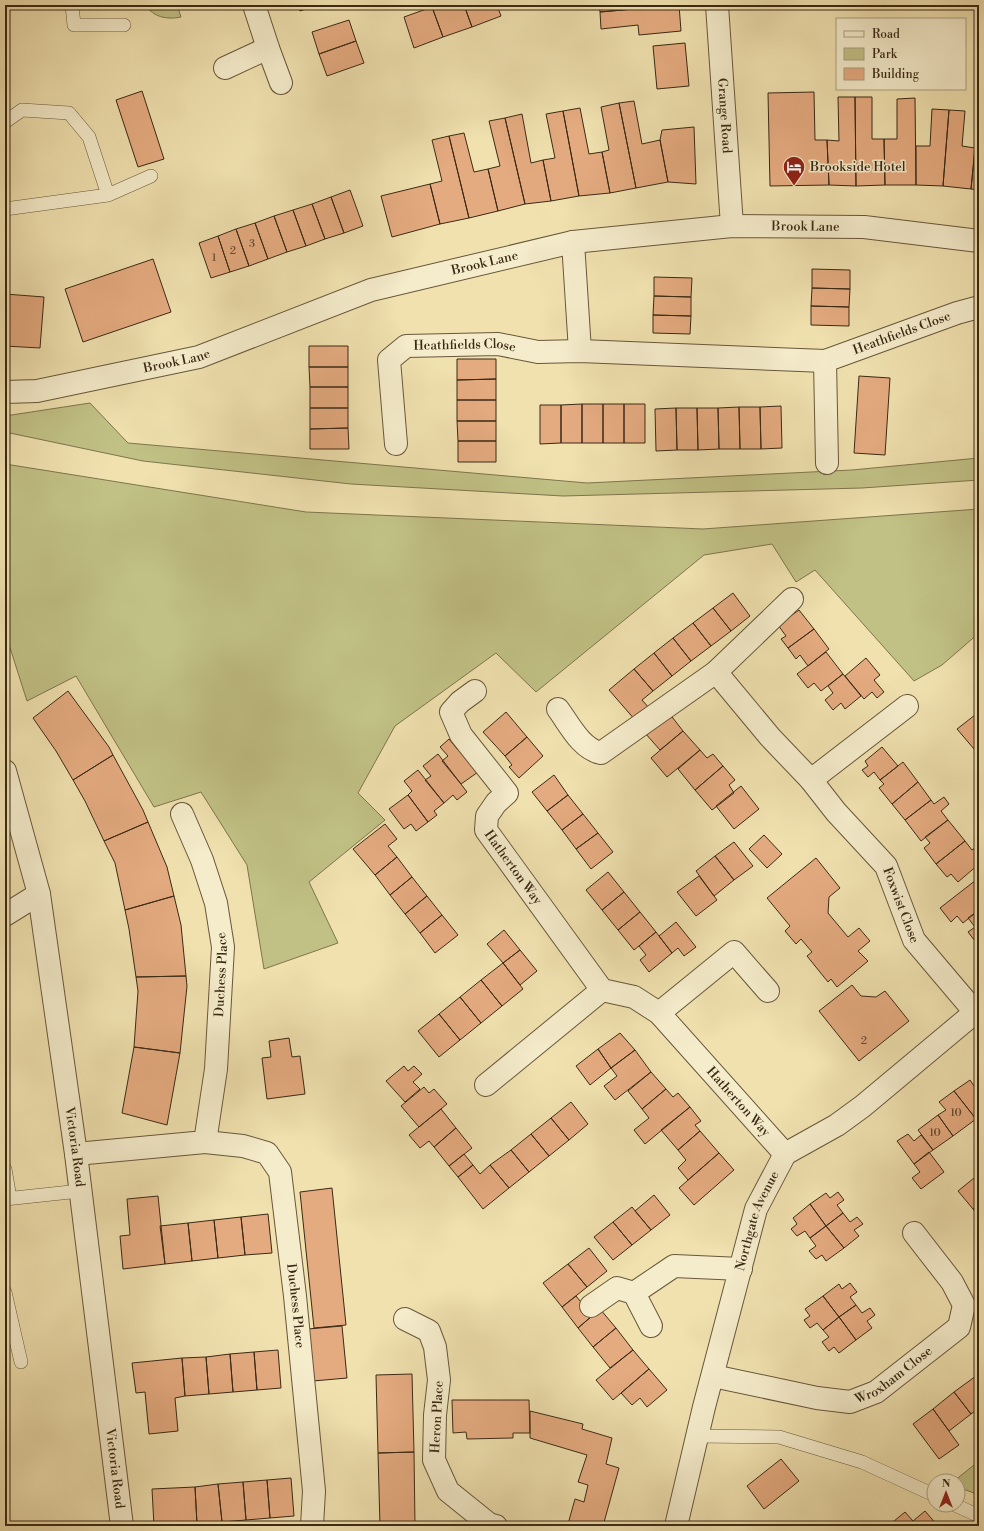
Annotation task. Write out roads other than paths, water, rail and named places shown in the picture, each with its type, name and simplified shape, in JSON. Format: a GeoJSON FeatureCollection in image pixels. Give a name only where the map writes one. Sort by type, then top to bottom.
{"type":"FeatureCollection","features":[{"type":"Feature","properties":{"kind":"street"},"geometry":{"type":"LineString","coordinates":[[254,5],[268,48],[282,83]]}},
{"type":"Feature","properties":{"kind":"street","name":"Grange Road"},"geometry":{"type":"LineString","coordinates":[[717,5],[732,226]]}},
{"type":"Feature","properties":{"kind":"street"},"geometry":{"type":"LineString","coordinates":[[225,68],[268,48]]}},
{"type":"Feature","properties":{"kind":"street","name":"Brook Lane"},"geometry":{"type":"LineString","coordinates":[[5,392],[37,390],[199,357],[371,290],[573,242],[732,226],[864,228],[979,241]]}},
{"type":"Feature","properties":{"kind":"street"},"geometry":{"type":"LineString","coordinates":[[573,242],[580,351]]}},
{"type":"Feature","properties":{"kind":"street","name":"Heathfields Close"},"geometry":{"type":"LineString","coordinates":[[396,444],[389,360],[406,346],[498,344],[538,352],[580,351],[825,361],[979,306]]}},
{"type":"Feature","properties":{"kind":"street"},"geometry":{"type":"LineString","coordinates":[[825,361],[827,463]]}},
{"type":"Feature","properties":{"kind":"street"},"geometry":{"type":"LineString","coordinates":[[558,708],[585,744],[593,751],[601,753],[716,672],[792,600]]}},
{"type":"Feature","properties":{"kind":"street","name":"Foxwist Close"},"geometry":{"type":"LineString","coordinates":[[716,672],[770,737],[811,780],[836,812],[886,866],[914,940],[977,1011]]}},
{"type":"Feature","properties":{"kind":"street","name":"Hatherton Way"},"geometry":{"type":"LineString","coordinates":[[475,691],[460,702],[451,712],[461,734],[507,793],[496,803],[486,816],[486,830],[602,990],[634,998],[659,1013],[786,1154]]}},
{"type":"Feature","properties":{"kind":"street"},"geometry":{"type":"LineString","coordinates":[[811,780],[907,706]]}},
{"type":"Feature","properties":{"kind":"street","name":"Victoria Road"},"geometry":{"type":"LineString","coordinates":[[5,772],[39,894],[76,1154],[122,1526]]}},
{"type":"Feature","properties":{"kind":"street","name":"Duchess Place"},"geometry":{"type":"LineString","coordinates":[[182,814],[202,860],[216,903],[223,946],[216,1069],[205,1142]]}},
{"type":"Feature","properties":{"kind":"street"},"geometry":{"type":"LineString","coordinates":[[5,915],[39,894]]}},
{"type":"Feature","properties":{"kind":"street"},"geometry":{"type":"LineString","coordinates":[[659,1013],[734,952],[768,991]]}},
{"type":"Feature","properties":{"kind":"street"},"geometry":{"type":"LineString","coordinates":[[486,1085],[602,990]]}},
{"type":"Feature","properties":{"kind":"street"},"geometry":{"type":"LineString","coordinates":[[786,1154],[837,1125],[863,1106],[977,1011]]}},
{"type":"Feature","properties":{"kind":"street","name":"Duchess Place"},"geometry":{"type":"LineString","coordinates":[[76,1154],[205,1142],[243,1146],[267,1153],[280,1172],[295,1296],[314,1491],[312,1526]]}},
{"type":"Feature","properties":{"kind":"street","name":"Northgate Avenue"},"geometry":{"type":"LineString","coordinates":[[676,1526],[697,1436],[756,1209],[786,1154]]}},
{"type":"Feature","properties":{"kind":"street","name":"Wroxham Close"},"geometry":{"type":"LineString","coordinates":[[713,1376],[817,1398],[850,1402],[876,1392],[959,1327],[964,1305],[952,1282],[914,1233]]}},
{"type":"Feature","properties":{"kind":"street"},"geometry":{"type":"LineString","coordinates":[[592,1306],[617,1288],[634,1292],[674,1266],[741,1269]]}},
{"type":"Feature","properties":{"kind":"street"},"geometry":{"type":"LineString","coordinates":[[634,1292],[651,1326]]}},
{"type":"Feature","properties":{"kind":"street","name":"Heron Place"},"geometry":{"type":"LineString","coordinates":[[405,1319],[429,1331],[435,1346],[439,1380],[435,1415],[434,1460],[448,1491],[489,1524],[496,1526]]}},
{"type":"Feature","properties":{"kind":"lane"},"geometry":{"type":"LineString","coordinates":[[72,5],[74,25],[124,25]]}},
{"type":"Feature","properties":{"kind":"lane"},"geometry":{"type":"LineString","coordinates":[[5,122],[22,110],[68,113],[89,137],[108,195]]}},
{"type":"Feature","properties":{"kind":"lane"},"geometry":{"type":"LineString","coordinates":[[5,208],[108,195],[151,176]]}},
{"type":"Feature","properties":{"kind":"lane"},"geometry":{"type":"LineString","coordinates":[[5,1169],[8,1198],[80,1191]]}},
{"type":"Feature","properties":{"kind":"lane"},"geometry":{"type":"LineString","coordinates":[[5,1292],[21,1362]]}},
{"type":"Feature","properties":{"kind":"lane"},"geometry":{"type":"LineString","coordinates":[[697,1436],[779,1437],[862,1462],[926,1491]]}},
{"type":"Feature","properties":{"kind":"lane"},"geometry":{"type":"LineString","coordinates":[[966,1510],[979,1516]]}},
{"type":"Feature","properties":{"kind":"place","name":"Brookside Hotel"},"geometry":{"type":"Point","coordinates":[794,186]}}]}
